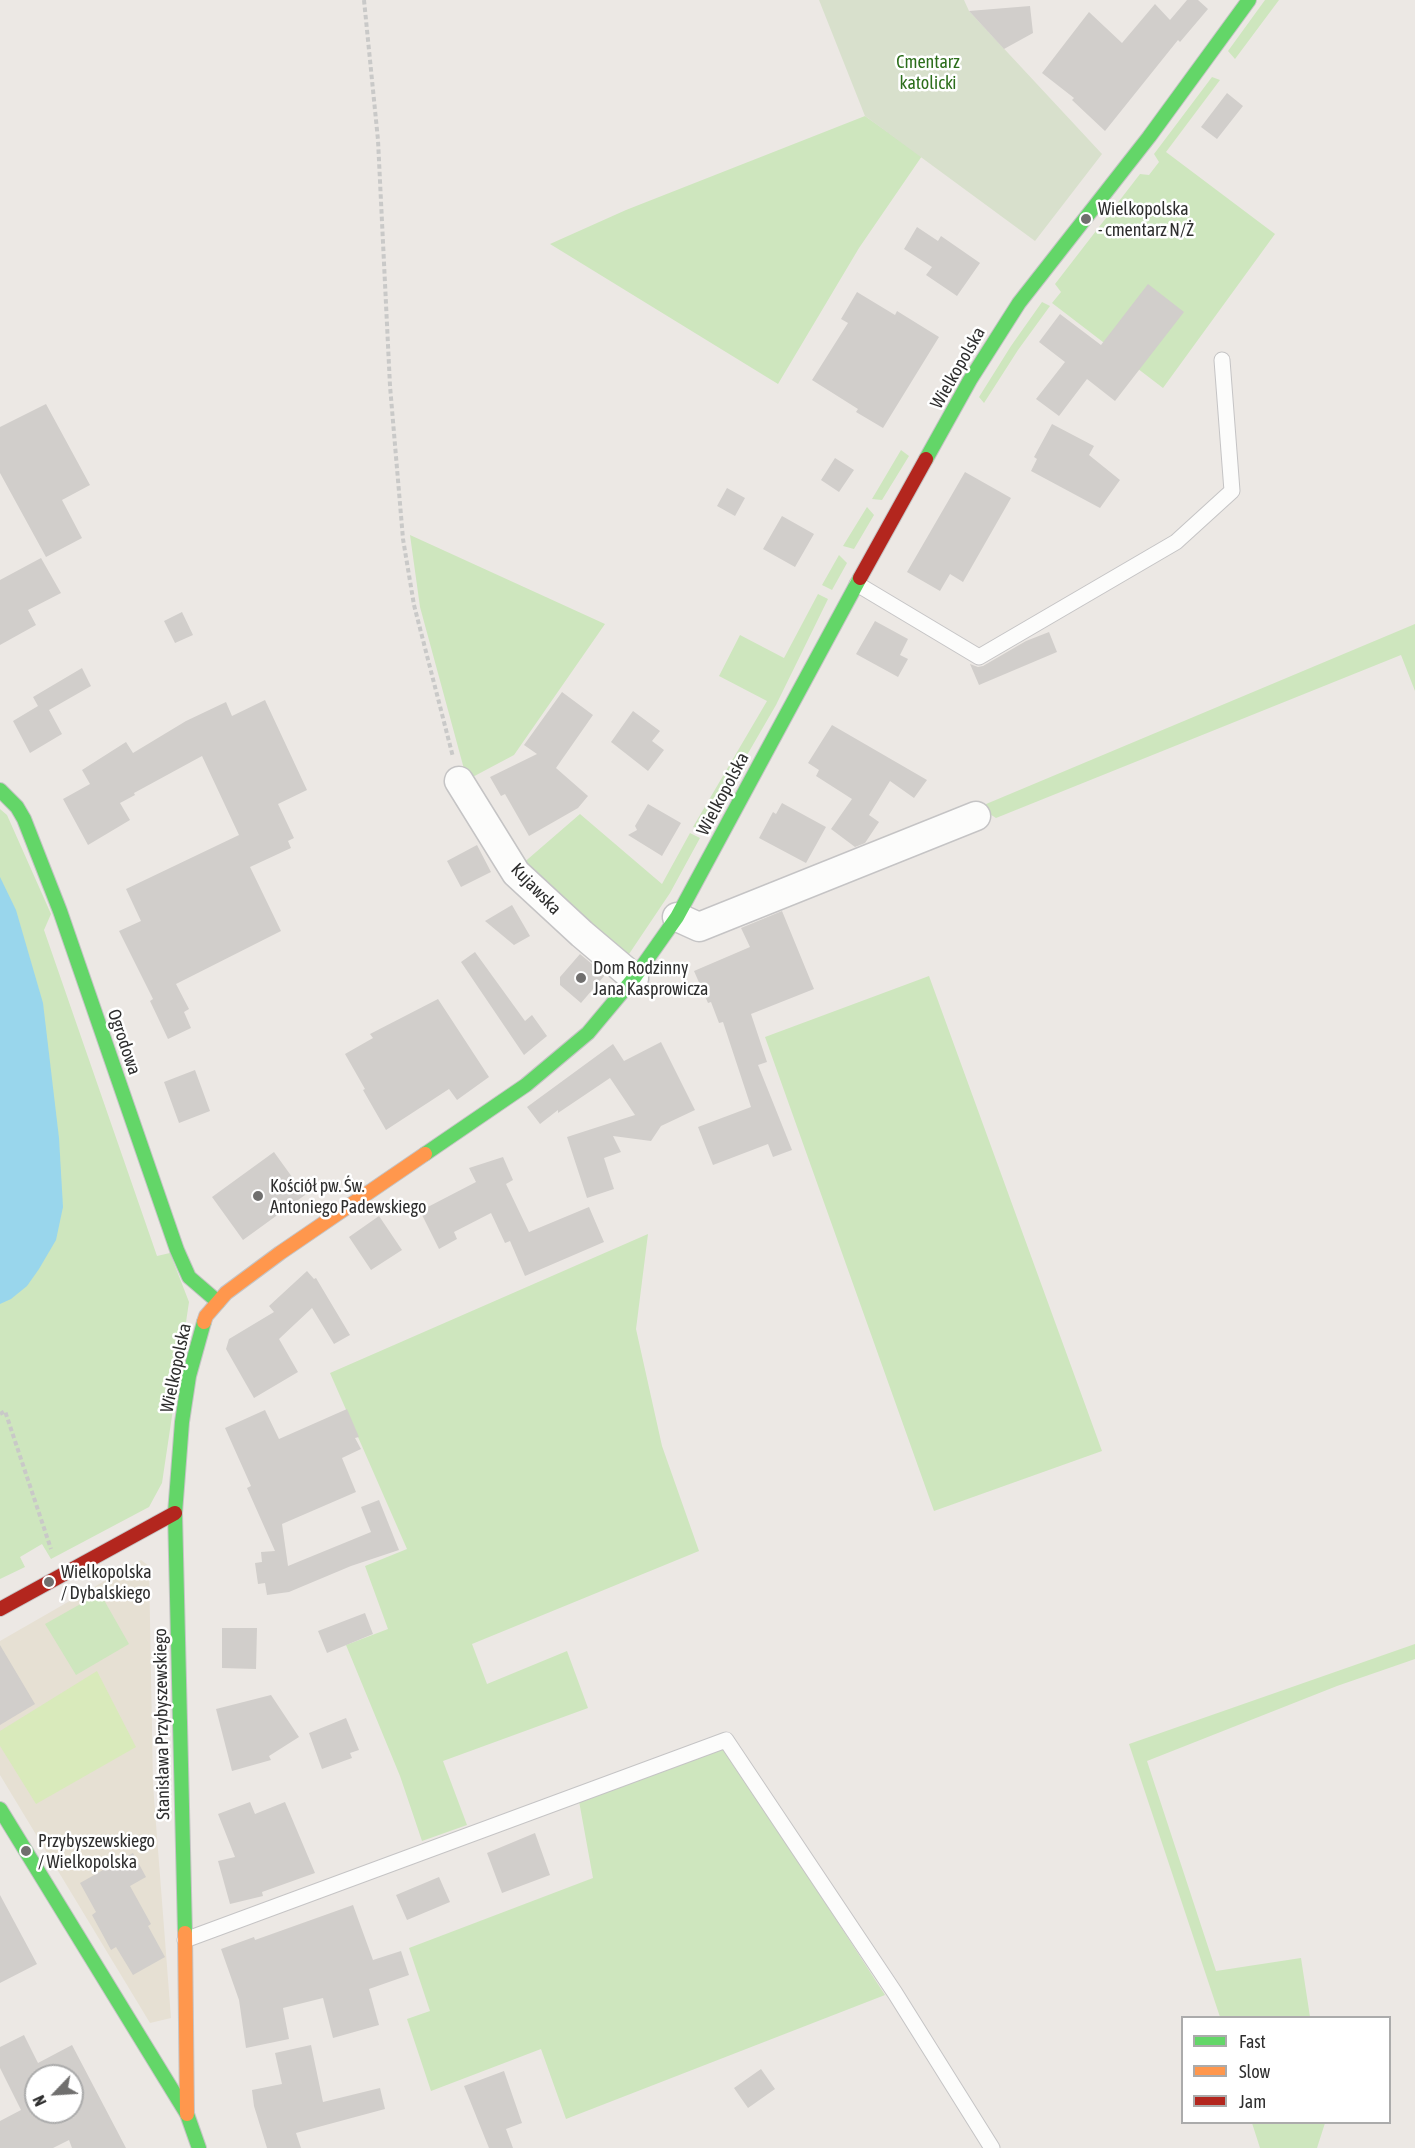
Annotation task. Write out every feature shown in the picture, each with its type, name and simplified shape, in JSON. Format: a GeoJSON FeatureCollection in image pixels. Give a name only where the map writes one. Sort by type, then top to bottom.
{"type":"FeatureCollection","features":[{"type":"Feature","properties":{"kind":"street","name":"Wielkopolska"},"geometry":{"type":"LineString","coordinates":[[175,1513],[182,1422],[189,1376],[206,1316],[226,1293],[280,1253],[526,1085],[588,1033],[634,978],[677,917],[857,584],[970,380],[998,335],[1019,303],[1149,137],[1250,0]]}},
{"type":"Feature","properties":{"kind":"street","name":"Kujawska"},"geometry":{"type":"LineString","coordinates":[[459,781],[516,873],[634,978]]}},
{"type":"Feature","properties":{"kind":"street","name":"Ogrodowa"},"geometry":{"type":"LineString","coordinates":[[0,790],[17,807],[24,819],[60,911],[177,1250],[189,1276],[218,1302]]}},
{"type":"Feature","properties":{"kind":"street"},"geometry":{"type":"LineString","coordinates":[[677,917],[699,927],[976,816]]}},
{"type":"Feature","properties":{"kind":"street"},"geometry":{"type":"LineString","coordinates":[[0,1609],[175,1513]]}},
{"type":"Feature","properties":{"kind":"street","name":"Stanisława Przybyszewskiego"},"geometry":{"type":"LineString","coordinates":[[175,1513],[187,2114]]}},
{"type":"Feature","properties":{"kind":"street","name":"Stanisława Przybyszewskiego"},"geometry":{"type":"LineString","coordinates":[[0,1809],[187,2114],[199,2148]]}},
{"type":"Feature","properties":{"kind":"lane"},"geometry":{"type":"LineString","coordinates":[[857,584],[979,657],[1176,542],[1232,491],[1222,360]]}},
{"type":"Feature","properties":{"kind":"lane"},"geometry":{"type":"LineString","coordinates":[[185,1940],[726,1740],[895,1993],[992,2148]]}},
{"type":"Feature","properties":{"kind":"path"},"geometry":{"type":"LineString","coordinates":[[364,0],[378,140],[390,386],[404,539],[414,605],[459,781]]}},
{"type":"Feature","properties":{"kind":"path"},"geometry":{"type":"LineString","coordinates":[[0,1414],[5,1412],[49,1546],[64,1574]]}},
{"type":"Feature","properties":{"kind":"shaded area"},"geometry":{"type":"Polygon","coordinates":[[[141,1560],[149,1566],[153,1785],[171,2018],[150,2023],[0,1775],[0,1641],[141,1560]]]}},
{"type":"Feature","properties":{"kind":"green space","name":"Cmentarz katolicki"},"geometry":{"type":"Polygon","coordinates":[[[819,0],[964,0],[969,11],[1102,154],[1035,241],[865,116],[819,0]]]}},
{"type":"Feature","properties":{"kind":"green space"},"geometry":{"type":"Polygon","coordinates":[[[1265,0],[1279,0],[1235,59],[1228,51],[1265,0]]]}},
{"type":"Feature","properties":{"kind":"green space"},"geometry":{"type":"Polygon","coordinates":[[[1212,77],[1220,80],[1166,152],[1275,234],[1163,388],[1052,303],[1061,292],[1055,284],[1140,174],[1149,175],[1159,162],[1154,154],[1212,77]]]}},
{"type":"Feature","properties":{"kind":"green space"},"geometry":{"type":"Polygon","coordinates":[[[865,116],[922,156],[859,248],[778,384],[550,244],[626,210],[865,116]]]}},
{"type":"Feature","properties":{"kind":"green space"},"geometry":{"type":"Polygon","coordinates":[[[1042,302],[1050,306],[984,403],[979,397],[1042,302]]]}},
{"type":"Feature","properties":{"kind":"green space"},"geometry":{"type":"Polygon","coordinates":[[[901,450],[909,456],[882,500],[872,499],[901,450]]]}},
{"type":"Feature","properties":{"kind":"green space"},"geometry":{"type":"Polygon","coordinates":[[[867,507],[874,515],[854,549],[843,546],[867,507]]]}},
{"type":"Feature","properties":{"kind":"green space"},"geometry":{"type":"Polygon","coordinates":[[[410,535],[605,624],[514,755],[467,780],[420,607],[410,535]]]}},
{"type":"Feature","properties":{"kind":"green space"},"geometry":{"type":"Polygon","coordinates":[[[839,555],[847,563],[832,590],[822,585],[839,555]]]}},
{"type":"Feature","properties":{"kind":"green space"},"geometry":{"type":"Polygon","coordinates":[[[818,594],[828,599],[776,705],[703,831],[693,827],[767,701],[719,676],[740,635],[784,658],[818,594]]]}},
{"type":"Feature","properties":{"kind":"green space"},"geometry":{"type":"Polygon","coordinates":[[[1415,624],[1415,691],[1401,655],[996,818],[979,807],[1415,624]]]}},
{"type":"Feature","properties":{"kind":"green space"},"geometry":{"type":"Polygon","coordinates":[[[0,809],[7,815],[51,914],[44,930],[157,1256],[170,1253],[189,1302],[162,1483],[149,1507],[51,1559],[42,1544],[20,1557],[25,1567],[0,1579],[0,809]]]}},
{"type":"Feature","properties":{"kind":"green space"},"geometry":{"type":"Polygon","coordinates":[[[580,814],[662,884],[690,833],[700,838],[670,893],[625,960],[521,865],[580,814]]]}},
{"type":"Feature","properties":{"kind":"green space"},"geometry":{"type":"Polygon","coordinates":[[[929,976],[1102,1451],[934,1511],[765,1037],[929,976]]]}},
{"type":"Feature","properties":{"kind":"green space"},"geometry":{"type":"Polygon","coordinates":[[[648,1234],[636,1329],[662,1446],[699,1551],[472,1644],[487,1684],[567,1651],[588,1708],[443,1761],[467,1825],[422,1841],[400,1776],[346,1645],[388,1629],[365,1566],[407,1549],[330,1373],[648,1234]]]}},
{"type":"Feature","properties":{"kind":"green space"},"geometry":{"type":"Polygon","coordinates":[[[100,1593],[129,1644],[76,1675],[45,1624],[100,1593]]]}},
{"type":"Feature","properties":{"kind":"green space"},"geometry":{"type":"Polygon","coordinates":[[[1415,1644],[1415,1659],[1337,1686],[1147,1761],[1216,1971],[1301,1958],[1310,2016],[1220,2016],[1129,1744],[1415,1644]]]}},
{"type":"Feature","properties":{"kind":"green space"},"geometry":{"type":"Polygon","coordinates":[[[97,1671],[136,1747],[36,1804],[0,1746],[0,1731],[97,1671]]]}},
{"type":"Feature","properties":{"kind":"green space"},"geometry":{"type":"Polygon","coordinates":[[[725,1748],[885,1995],[566,2119],[541,2049],[431,2091],[407,2019],[430,2011],[409,1948],[593,1878],[579,1801],[725,1748]]]}},
{"type":"Feature","properties":{"kind":"green space"},"geometry":{"type":"Polygon","coordinates":[[[1253,2124],[1325,2124],[1317,2148],[1260,2148],[1253,2124]]]}},
{"type":"Feature","properties":{"kind":"water"},"geometry":{"type":"Polygon","coordinates":[[[0,877],[16,910],[43,1003],[59,1138],[63,1207],[56,1240],[39,1269],[27,1286],[11,1299],[0,1304],[0,877]]]}},
{"type":"Feature","properties":{"kind":"building"},"geometry":{"type":"Polygon","coordinates":[[[1187,0],[1198,0],[1208,9],[1180,42],[1178,40],[1105,131],[1072,100],[1074,98],[1042,73],[1089,12],[1122,43],[1155,4],[1170,20],[1187,0]]]}},
{"type":"Feature","properties":{"kind":"building"},"geometry":{"type":"Polygon","coordinates":[[[1030,6],[1033,33],[1004,49],[969,11],[1030,6]]]}},
{"type":"Feature","properties":{"kind":"building"},"geometry":{"type":"Polygon","coordinates":[[[1227,93],[1243,106],[1217,139],[1201,127],[1227,93]]]}},
{"type":"Feature","properties":{"kind":"building"},"geometry":{"type":"Polygon","coordinates":[[[917,227],[938,241],[941,236],[980,263],[957,296],[926,275],[932,267],[904,249],[917,227]]]}},
{"type":"Feature","properties":{"kind":"building"},"geometry":{"type":"Polygon","coordinates":[[[1148,284],[1184,312],[1115,401],[1087,379],[1059,416],[1036,399],[1065,362],[1039,342],[1060,314],[1101,345],[1148,284]]]}},
{"type":"Feature","properties":{"kind":"building"},"geometry":{"type":"Polygon","coordinates":[[[857,292],[895,315],[897,311],[939,337],[883,428],[856,412],[858,409],[812,380],[848,323],[841,319],[857,292]]]}},
{"type":"Feature","properties":{"kind":"building"},"geometry":{"type":"Polygon","coordinates":[[[46,404],[90,485],[62,500],[82,538],[46,557],[0,473],[0,427],[46,404]]]}},
{"type":"Feature","properties":{"kind":"building"},"geometry":{"type":"Polygon","coordinates":[[[1052,424],[1094,446],[1089,455],[1120,480],[1100,508],[1031,471],[1037,459],[1034,457],[1052,424]]]}},
{"type":"Feature","properties":{"kind":"building"},"geometry":{"type":"Polygon","coordinates":[[[835,458],[854,470],[839,492],[821,480],[835,458]]]}},
{"type":"Feature","properties":{"kind":"building"},"geometry":{"type":"Polygon","coordinates":[[[965,472],[1011,498],[963,582],[950,574],[940,591],[907,572],[965,472]]]}},
{"type":"Feature","properties":{"kind":"building"},"geometry":{"type":"Polygon","coordinates":[[[727,488],[745,498],[735,516],[717,506],[727,488]]]}},
{"type":"Feature","properties":{"kind":"building"},"geometry":{"type":"Polygon","coordinates":[[[782,516],[814,534],[795,567],[763,549],[782,516]]]}},
{"type":"Feature","properties":{"kind":"building"},"geometry":{"type":"Polygon","coordinates":[[[41,558],[61,593],[28,610],[36,625],[0,645],[0,580],[41,558]]]}},
{"type":"Feature","properties":{"kind":"building"},"geometry":{"type":"Polygon","coordinates":[[[182,612],[193,635],[175,643],[164,621],[182,612]]]}},
{"type":"Feature","properties":{"kind":"building"},"geometry":{"type":"Polygon","coordinates":[[[875,621],[908,639],[900,655],[908,659],[898,677],[856,654],[875,621]]]}},
{"type":"Feature","properties":{"kind":"building"},"geometry":{"type":"Polygon","coordinates":[[[1049,632],[1057,652],[979,685],[970,664],[983,666],[1026,641],[1049,632]]]}},
{"type":"Feature","properties":{"kind":"building"},"geometry":{"type":"Polygon","coordinates":[[[82,668],[91,686],[49,710],[62,734],[30,753],[13,721],[38,706],[33,697],[82,668]]]}},
{"type":"Feature","properties":{"kind":"building"},"geometry":{"type":"Polygon","coordinates":[[[562,692],[593,715],[556,768],[588,796],[578,808],[529,836],[505,794],[501,796],[490,777],[537,754],[524,745],[562,692]]]}},
{"type":"Feature","properties":{"kind":"building"},"geometry":{"type":"Polygon","coordinates":[[[265,700],[307,790],[278,804],[294,838],[288,841],[291,848],[250,867],[281,931],[176,984],[189,1009],[184,1012],[191,1028],[168,1039],[150,1001],[153,999],[119,931],[141,921],[126,889],[239,835],[202,756],[120,803],[130,820],[88,845],[63,799],[90,784],[82,770],[126,742],[133,753],[186,721],[226,702],[232,716],[265,700]]]}},
{"type":"Feature","properties":{"kind":"building"},"geometry":{"type":"Polygon","coordinates":[[[633,711],[660,731],[652,741],[664,750],[648,771],[611,742],[633,711]]]}},
{"type":"Feature","properties":{"kind":"building"},"geometry":{"type":"Polygon","coordinates":[[[832,725],[927,780],[914,798],[890,781],[869,815],[879,822],[865,843],[855,847],[831,829],[852,799],[816,776],[819,770],[808,763],[832,725]]]}},
{"type":"Feature","properties":{"kind":"building"},"geometry":{"type":"Polygon","coordinates":[[[782,803],[826,827],[806,863],[759,838],[773,812],[776,814],[782,803]]]}},
{"type":"Feature","properties":{"kind":"building"},"geometry":{"type":"Polygon","coordinates":[[[648,804],[681,823],[662,856],[628,835],[637,830],[635,826],[648,804]]]}},
{"type":"Feature","properties":{"kind":"building"},"geometry":{"type":"Polygon","coordinates":[[[477,845],[491,872],[461,887],[447,861],[477,845]]]}},
{"type":"Feature","properties":{"kind":"building"},"geometry":{"type":"Polygon","coordinates":[[[512,905],[530,936],[514,945],[485,921],[512,905]]]}},
{"type":"Feature","properties":{"kind":"building"},"geometry":{"type":"Polygon","coordinates":[[[782,911],[814,989],[751,1014],[767,1062],[758,1065],[792,1150],[773,1157],[768,1144],[713,1165],[698,1127],[751,1107],[723,1022],[719,1023],[711,1002],[708,1003],[694,971],[750,947],[741,928],[782,911]]]}},
{"type":"Feature","properties":{"kind":"building"},"geometry":{"type":"Polygon","coordinates":[[[475,952],[525,1021],[532,1015],[547,1036],[524,1055],[461,962],[475,952]]]}},
{"type":"Feature","properties":{"kind":"building","name":"Dom Rodzinny Jana Kasprowicza"},"geometry":{"type":"Polygon","coordinates":[[[580,954],[605,975],[581,1003],[560,985],[560,977],[580,954]]]}},
{"type":"Feature","properties":{"kind":"building"},"geometry":{"type":"Polygon","coordinates":[[[438,999],[489,1077],[457,1100],[449,1089],[386,1130],[345,1054],[373,1038],[370,1034],[438,999]]]}},
{"type":"Feature","properties":{"kind":"building"},"geometry":{"type":"Polygon","coordinates":[[[661,1042],[695,1110],[661,1126],[651,1141],[613,1136],[621,1152],[604,1158],[614,1189],[587,1198],[567,1137],[635,1115],[610,1078],[558,1113],[558,1110],[540,1124],[527,1107],[613,1044],[624,1061],[661,1042]]]}},
{"type":"Feature","properties":{"kind":"building"},"geometry":{"type":"Polygon","coordinates":[[[195,1070],[210,1111],[179,1123],[164,1082],[195,1070]]]}},
{"type":"Feature","properties":{"kind":"building","name":"Kościół pw. Św. Antoniego Padewskiego"},"geometry":{"type":"Polygon","coordinates":[[[274,1152],[305,1195],[243,1240],[212,1197],[274,1152]]]}},
{"type":"Feature","properties":{"kind":"building"},"geometry":{"type":"Polygon","coordinates":[[[503,1157],[513,1180],[506,1184],[529,1232],[589,1207],[604,1242],[525,1276],[510,1241],[505,1243],[491,1213],[454,1232],[457,1239],[439,1249],[420,1211],[476,1182],[469,1168],[503,1157]]]}},
{"type":"Feature","properties":{"kind":"building"},"geometry":{"type":"Polygon","coordinates":[[[379,1216],[402,1250],[371,1270],[349,1237],[379,1216]]]}},
{"type":"Feature","properties":{"kind":"building"},"geometry":{"type":"Polygon","coordinates":[[[307,1271],[314,1279],[316,1278],[350,1335],[334,1344],[312,1308],[279,1339],[298,1372],[254,1398],[226,1349],[229,1339],[274,1312],[269,1306],[307,1271]]]}},
{"type":"Feature","properties":{"kind":"building"},"geometry":{"type":"Polygon","coordinates":[[[347,1409],[359,1437],[355,1438],[361,1449],[342,1458],[356,1492],[282,1524],[288,1566],[371,1532],[361,1507],[379,1500],[399,1550],[351,1566],[289,1592],[267,1595],[265,1583],[258,1584],[255,1563],[262,1562],[261,1552],[275,1551],[247,1488],[251,1486],[225,1428],[265,1410],[279,1439],[347,1409]]]}},
{"type":"Feature","properties":{"kind":"building"},"geometry":{"type":"Polygon","coordinates":[[[365,1613],[373,1634],[327,1653],[318,1631],[365,1613]]]}},
{"type":"Feature","properties":{"kind":"building"},"geometry":{"type":"Polygon","coordinates":[[[222,1628],[257,1628],[256,1669],[222,1668],[222,1628]]]}},
{"type":"Feature","properties":{"kind":"building"},"geometry":{"type":"Polygon","coordinates":[[[0,1645],[35,1704],[0,1725],[0,1645]]]}},
{"type":"Feature","properties":{"kind":"building"},"geometry":{"type":"Polygon","coordinates":[[[271,1695],[299,1737],[269,1756],[271,1760],[232,1771],[216,1709],[271,1695]]]}},
{"type":"Feature","properties":{"kind":"building"},"geometry":{"type":"Polygon","coordinates":[[[346,1718],[359,1750],[350,1753],[352,1758],[322,1769],[309,1733],[346,1718]]]}},
{"type":"Feature","properties":{"kind":"building"},"geometry":{"type":"Polygon","coordinates":[[[250,1802],[255,1814],[285,1802],[315,1873],[262,1892],[263,1896],[230,1904],[218,1861],[235,1857],[218,1814],[250,1802]]]}},
{"type":"Feature","properties":{"kind":"building"},"geometry":{"type":"Polygon","coordinates":[[[535,1833],[550,1875],[502,1893],[487,1853],[535,1833]]]}},
{"type":"Feature","properties":{"kind":"building"},"geometry":{"type":"Polygon","coordinates":[[[133,1853],[146,1877],[130,1886],[151,1924],[148,1926],[165,1957],[133,1975],[116,1947],[111,1950],[92,1915],[96,1912],[80,1883],[133,1853]]]}},
{"type":"Feature","properties":{"kind":"building"},"geometry":{"type":"Polygon","coordinates":[[[439,1877],[450,1902],[407,1920],[396,1895],[439,1877]]]}},
{"type":"Feature","properties":{"kind":"building"},"geometry":{"type":"Polygon","coordinates":[[[0,1895],[37,1964],[0,1983],[0,1895]]]}},
{"type":"Feature","properties":{"kind":"building"},"geometry":{"type":"Polygon","coordinates":[[[353,1905],[373,1960],[401,1951],[409,1975],[369,1989],[379,2025],[333,2038],[323,1998],[283,2008],[289,2039],[246,2048],[239,2000],[221,1949],[254,1937],[255,1940],[353,1905]]]}},
{"type":"Feature","properties":{"kind":"building"},"geometry":{"type":"Polygon","coordinates":[[[24,2035],[38,2063],[72,2045],[82,2064],[24,2064],[24,2124],[84,2124],[84,2068],[126,2148],[72,2148],[69,2140],[53,2148],[0,2148],[0,2121],[21,2110],[0,2068],[0,2047],[24,2035]]]}},
{"type":"Feature","properties":{"kind":"building"},"geometry":{"type":"Polygon","coordinates":[[[311,2045],[323,2102],[380,2088],[385,2109],[296,2133],[301,2148],[267,2148],[254,2106],[252,2090],[282,2084],[275,2053],[311,2045]]]}},
{"type":"Feature","properties":{"kind":"building"},"geometry":{"type":"Polygon","coordinates":[[[761,2069],[775,2089],[748,2108],[734,2088],[761,2069]]]}},
{"type":"Feature","properties":{"kind":"building"},"geometry":{"type":"Polygon","coordinates":[[[504,2071],[522,2123],[506,2129],[513,2148],[489,2148],[464,2086],[504,2071]]]}},
{"type":"Feature","properties":{"kind":"traffic: fast"},"geometry":{"type":"LineString","coordinates":[[926,459],[970,380],[1019,303],[1149,137],[1249,0]]}},
{"type":"Feature","properties":{"kind":"traffic: fast"},"geometry":{"type":"LineString","coordinates":[[425,1154],[526,1085],[588,1033],[634,978],[677,917],[860,578]]}},
{"type":"Feature","properties":{"kind":"traffic: fast"},"geometry":{"type":"LineString","coordinates":[[0,790],[17,807],[24,819],[60,911],[177,1250],[189,1277],[218,1302]]}},
{"type":"Feature","properties":{"kind":"traffic: fast"},"geometry":{"type":"LineString","coordinates":[[185,1933],[175,1513],[182,1422],[189,1376],[204,1322]]}},
{"type":"Feature","properties":{"kind":"traffic: fast"},"geometry":{"type":"LineString","coordinates":[[0,1809],[187,2114],[199,2148]]}},
{"type":"Feature","properties":{"kind":"traffic: slow"},"geometry":{"type":"LineString","coordinates":[[204,1322],[206,1316],[226,1293],[280,1253],[425,1154]]}},
{"type":"Feature","properties":{"kind":"traffic: slow"},"geometry":{"type":"LineString","coordinates":[[185,1933],[187,2114]]}},
{"type":"Feature","properties":{"kind":"traffic: jam"},"geometry":{"type":"LineString","coordinates":[[860,578],[926,459]]}},
{"type":"Feature","properties":{"kind":"traffic: jam"},"geometry":{"type":"LineString","coordinates":[[0,1609],[175,1513]]}},
{"type":"Feature","properties":{"kind":"place","name":"Wielkopolska - cmentarz N/Ż"},"geometry":{"type":"Point","coordinates":[1086,219]}},
{"type":"Feature","properties":{"kind":"place","name":"Dom Rodzinny Jana Kasprowicza"},"geometry":{"type":"Point","coordinates":[581,978]}},
{"type":"Feature","properties":{"kind":"place","name":"Kościół pw. Św. Antoniego Padewskiego"},"geometry":{"type":"Point","coordinates":[258,1196]}},
{"type":"Feature","properties":{"kind":"place","name":"Wielkopolska / Dybalskiego"},"geometry":{"type":"Point","coordinates":[49,1582]}},
{"type":"Feature","properties":{"kind":"place","name":"Przybyszewskiego / Wielkopolska"},"geometry":{"type":"Point","coordinates":[26,1851]}}]}
